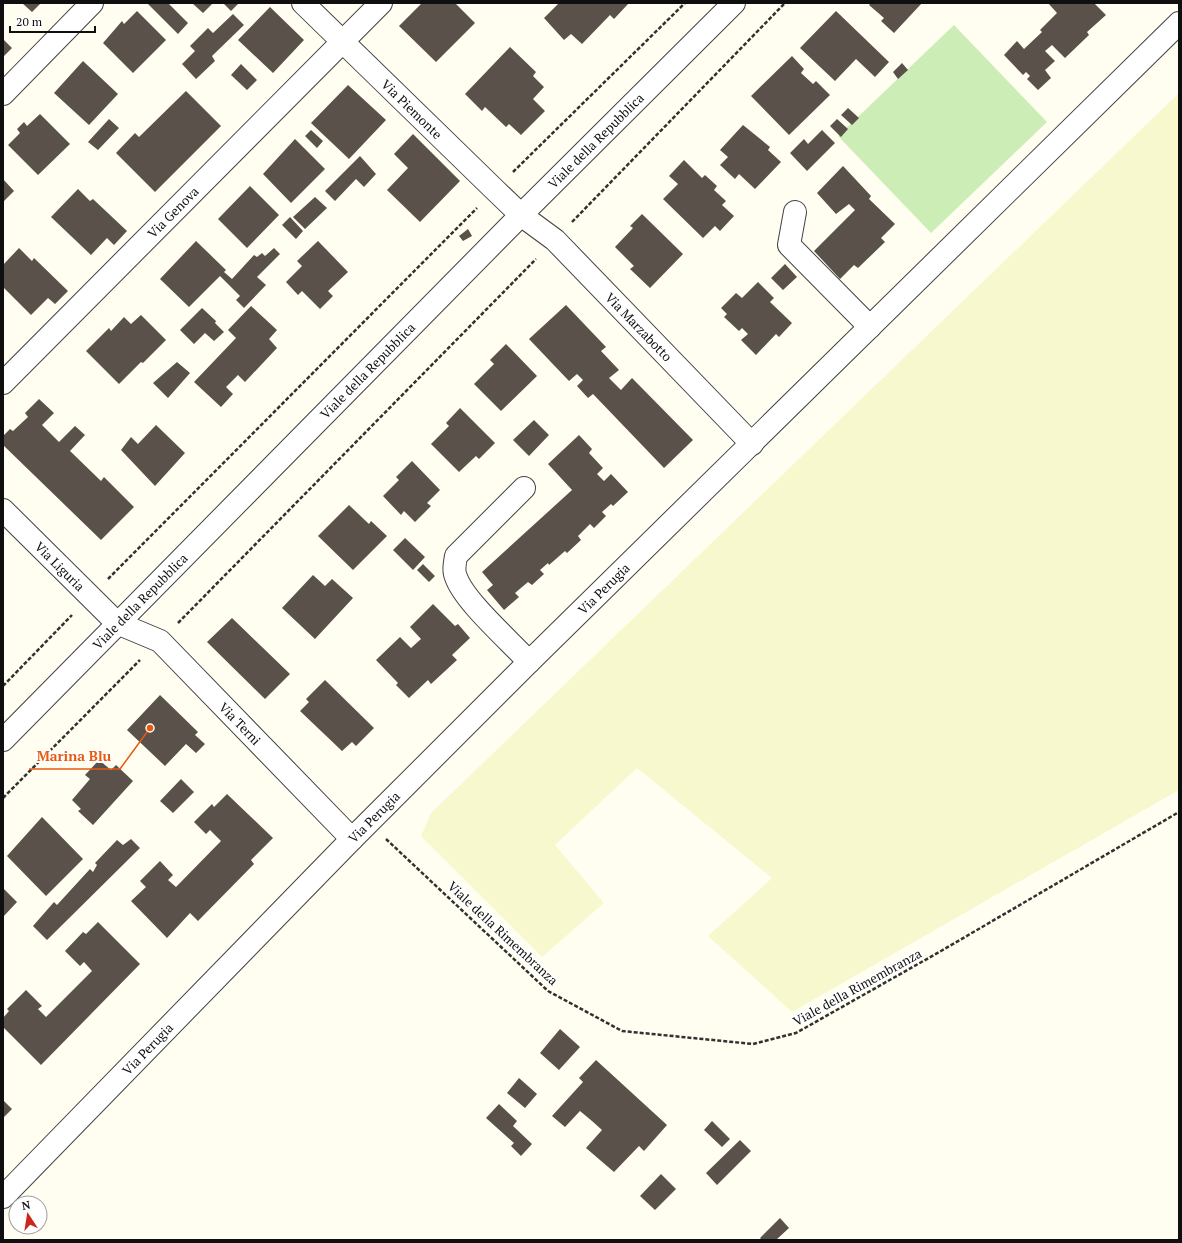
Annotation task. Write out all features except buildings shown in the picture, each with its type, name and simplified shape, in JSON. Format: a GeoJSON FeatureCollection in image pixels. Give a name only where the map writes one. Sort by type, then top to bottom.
{"type":"FeatureCollection","features":[{"type":"Feature","properties":{"kind":"street"},"geometry":{"type":"LineString","coordinates":[[3,94],[92,3]]}},
{"type":"Feature","properties":{"kind":"street","name":"Via Piemonte"},"geometry":{"type":"LineString","coordinates":[[303,3],[521,215]]}},
{"type":"Feature","properties":{"kind":"street","name":"Via Genova"},"geometry":{"type":"LineString","coordinates":[[3,383],[382,3]]}},
{"type":"Feature","properties":{"kind":"street","name":"Viale della Repubblica"},"geometry":{"type":"LineString","coordinates":[[3,740],[521,215],[734,3]]}},
{"type":"Feature","properties":{"kind":"street","name":"Via Perugia"},"geometry":{"type":"LineString","coordinates":[[3,1197],[352,839],[529,662],[1179,23]]}},
{"type":"Feature","properties":{"kind":"street"},"geometry":{"type":"LineString","coordinates":[[795,212],[789,245],[870,327]]}},
{"type":"Feature","properties":{"kind":"street","name":"Via Marzabotto"},"geometry":{"type":"LineString","coordinates":[[521,215],[554,240],[752,444]]}},
{"type":"Feature","properties":{"kind":"street"},"geometry":{"type":"LineString","coordinates":[[524,488],[456,556],[454,564],[455,576],[469,599],[529,662]]}},
{"type":"Feature","properties":{"kind":"street","name":"Via Liguria"},"geometry":{"type":"LineString","coordinates":[[3,510],[117,623]]}},
{"type":"Feature","properties":{"kind":"street","name":"Via Terni"},"geometry":{"type":"LineString","coordinates":[[117,623],[160,641],[352,839]]}},
{"type":"Feature","properties":{"kind":"path"},"geometry":{"type":"LineString","coordinates":[[3,686],[495,190],[686,3]]}},
{"type":"Feature","properties":{"kind":"path"},"geometry":{"type":"LineString","coordinates":[[3,798],[160,641],[785,3]]}},
{"type":"Feature","properties":{"kind":"path","name":"Viale della Rimembranza"},"geometry":{"type":"LineString","coordinates":[[368,823],[548,991],[622,1031],[753,1044],[796,1033],[941,951],[1179,812]]}},
{"type":"Feature","properties":{"kind":"green space"},"geometry":{"type":"Polygon","coordinates":[[[954,25],[1047,122],[931,233],[838,136],[954,25]]]}},
{"type":"Feature","properties":{"kind":"green space"},"geometry":{"type":"Polygon","coordinates":[[[1179,93],[1179,790],[792,1012],[708,936],[772,878],[637,768],[555,845],[604,903],[542,957],[421,836],[431,813],[1179,93]]]}},
{"type":"Feature","properties":{"kind":"place","name":"Marina Blu"},"geometry":{"type":"Point","coordinates":[150,728]}}]}
